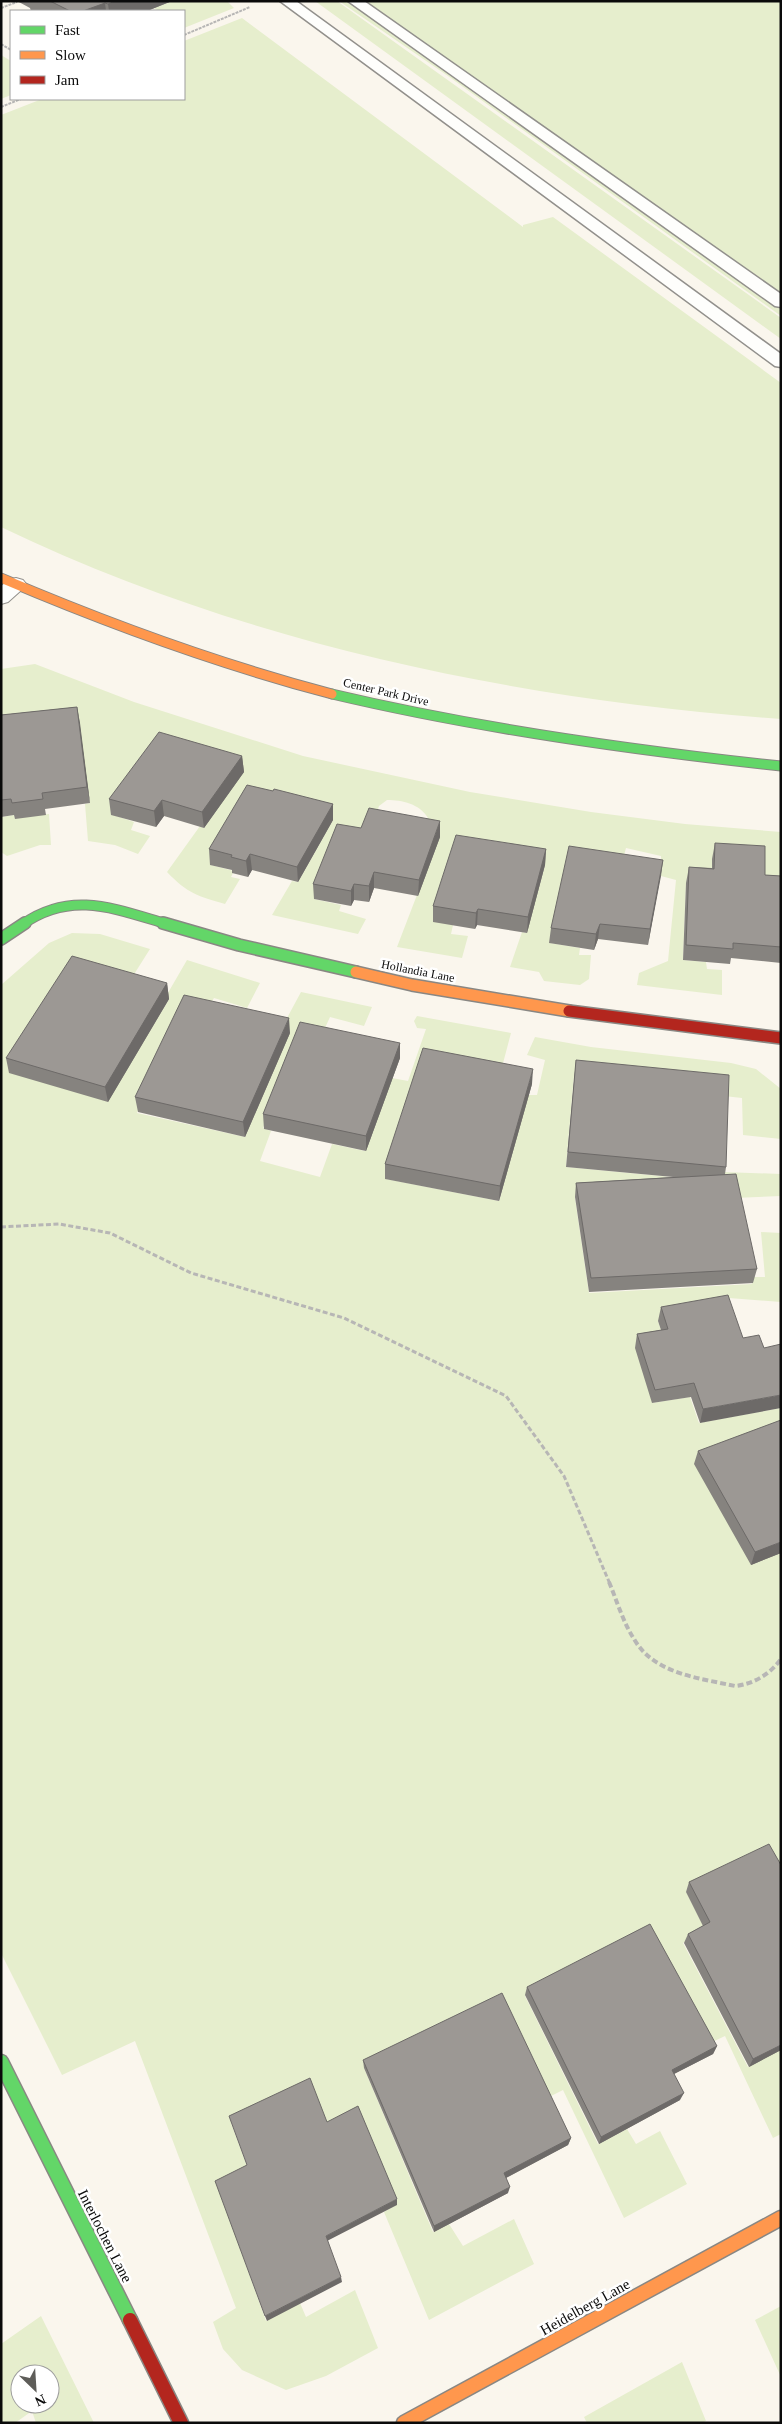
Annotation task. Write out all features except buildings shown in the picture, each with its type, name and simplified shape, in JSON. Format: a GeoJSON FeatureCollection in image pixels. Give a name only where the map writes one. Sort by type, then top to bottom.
{"type":"FeatureCollection","features":[{"type":"Feature","properties":{"kind":"street","name":"Center Park Drive"},"geometry":{"type":"LineString","coordinates":[[6,587],[204,658],[278,680],[366,702],[576,743],[679,757],[781,766]]}},
{"type":"Feature","properties":{"kind":"street","name":"Hollandia Lane"},"geometry":{"type":"LineString","coordinates":[[1,939],[37,914],[56,907],[82,903],[114,909],[238,945],[412,985],[619,1019],[781,1038]]}},
{"type":"Feature","properties":{"kind":"street","name":"Interlochen Lane"},"geometry":{"type":"LineString","coordinates":[[1,2062],[181,2423]]}},
{"type":"Feature","properties":{"kind":"street","name":"Heidelberg Lane"},"geometry":{"type":"LineString","coordinates":[[404,2423],[781,2218]]}},
{"type":"Feature","properties":{"kind":"lane"},"geometry":{"type":"LineString","coordinates":[[287,1],[781,362]]}},
{"type":"Feature","properties":{"kind":"lane"},"geometry":{"type":"LineString","coordinates":[[355,1],[781,302]]}},
{"type":"Feature","properties":{"kind":"path"},"geometry":{"type":"LineString","coordinates":[[1,8],[17,2]]}},
{"type":"Feature","properties":{"kind":"path"},"geometry":{"type":"LineString","coordinates":[[185,35],[251,7]]}},
{"type":"Feature","properties":{"kind":"path"},"geometry":{"type":"LineString","coordinates":[[1,107],[19,100]]}},
{"type":"Feature","properties":{"kind":"path"},"geometry":{"type":"LineString","coordinates":[[1,1227],[59,1224],[110,1233],[191,1273],[344,1318],[506,1396],[564,1476],[634,1640],[652,1660],[678,1674],[735,1686],[744,1685],[771,1672],[781,1659]]}},
{"type":"Feature","properties":{"kind":"green space"},"geometry":{"type":"Polygon","coordinates":[[[172,1],[227,1],[234,8],[185,28],[185,10],[157,10],[154,8],[172,1]]]}},
{"type":"Feature","properties":{"kind":"green space"},"geometry":{"type":"Polygon","coordinates":[[[315,1],[337,1],[781,318],[781,339],[315,1]]]}},
{"type":"Feature","properties":{"kind":"green space"},"geometry":{"type":"Polygon","coordinates":[[[339,1],[781,1],[781,316],[448,76],[339,1]]]}},
{"type":"Feature","properties":{"kind":"green space"},"geometry":{"type":"Polygon","coordinates":[[[242,18],[523,227],[523,225],[553,217],[781,383],[781,719],[680,710],[580,697],[480,680],[382,659],[284,634],[188,604],[94,568],[1,527],[1,115],[39,100],[185,100],[185,41],[242,18]]]}},
{"type":"Feature","properties":{"kind":"green space"},"geometry":{"type":"Polygon","coordinates":[[[1,55],[10,60],[10,95],[1,99],[1,55]]]}},
{"type":"Feature","properties":{"kind":"green space"},"geometry":{"type":"Polygon","coordinates":[[[35,664],[134,702],[303,756],[470,792],[591,812],[685,824],[781,832],[781,892],[686,883],[683,960],[706,962],[707,969],[722,970],[722,995],[637,985],[639,973],[668,961],[676,880],[661,876],[661,856],[626,848],[620,870],[550,943],[580,948],[579,955],[591,955],[589,979],[580,985],[544,981],[539,972],[510,967],[522,932],[526,933],[545,865],[433,921],[453,925],[451,934],[468,936],[462,958],[397,947],[435,848],[422,833],[428,818],[425,813],[415,806],[399,801],[387,800],[379,806],[373,825],[314,899],[341,905],[339,911],[366,919],[358,934],[272,915],[292,881],[298,882],[333,820],[211,865],[234,871],[231,877],[240,879],[225,904],[187,890],[167,872],[200,826],[204,828],[243,772],[111,814],[134,822],[131,830],[150,836],[138,854],[115,845],[88,841],[85,804],[90,803],[1,731],[1,669],[35,664]]]}},
{"type":"Feature","properties":{"kind":"green space"},"geometry":{"type":"Polygon","coordinates":[[[49,814],[51,845],[40,845],[7,856],[1,852],[1,817],[14,815],[15,818],[49,814]]]}},
{"type":"Feature","properties":{"kind":"green space"},"geometry":{"type":"Polygon","coordinates":[[[72,933],[100,934],[150,949],[126,987],[107,1102],[169,999],[165,998],[187,960],[260,983],[247,1008],[214,998],[204,1014],[186,1010],[137,1113],[245,1137],[280,1031],[301,992],[372,1007],[364,1026],[330,1017],[319,1041],[300,1037],[263,1128],[271,1131],[260,1161],[320,1177],[332,1144],[365,1151],[392,1078],[408,1081],[426,1029],[417,1028],[414,1021],[417,1016],[511,1033],[502,1067],[386,1179],[499,1201],[528,1095],[537,1095],[545,1060],[527,1055],[535,1037],[591,1047],[731,1063],[756,1069],[781,1089],[781,1139],[743,1135],[742,1098],[724,1096],[725,1090],[574,1076],[566,1167],[723,1182],[723,1172],[781,1174],[781,1196],[734,1198],[575,1198],[589,1293],[752,1284],[750,1277],[765,1277],[761,1232],[781,1233],[781,1302],[716,1297],[718,1311],[658,1321],[665,1343],[652,1403],[690,1397],[699,1423],[781,1408],[781,1885],[686,1891],[706,1931],[683,1943],[748,2067],[781,2049],[781,2134],[773,2138],[725,2036],[706,2045],[647,1934],[525,1996],[598,2144],[627,2129],[636,2144],[660,2131],[687,2184],[624,2218],[563,2090],[545,2099],[364,2068],[433,2232],[449,2224],[463,2246],[514,2219],[534,2264],[429,2320],[384,2212],[396,2205],[327,2129],[310,2086],[231,2123],[249,2171],[218,2187],[266,2321],[300,2303],[306,2317],[355,2290],[378,2348],[326,2376],[286,2390],[242,2370],[223,2349],[213,2322],[236,2308],[135,2041],[62,2075],[1,1953],[1,985],[49,943],[72,933]]]}},
{"type":"Feature","properties":{"kind":"green space"},"geometry":{"type":"Polygon","coordinates":[[[781,2306],[781,2377],[755,2320],[781,2306]]]}},
{"type":"Feature","properties":{"kind":"green space"},"geometry":{"type":"Polygon","coordinates":[[[41,2316],[94,2423],[36,2423],[33,2414],[60,2414],[60,2364],[10,2364],[10,2414],[28,2414],[15,2423],[1,2423],[1,2344],[41,2316]]]}},
{"type":"Feature","properties":{"kind":"green space"},"geometry":{"type":"Polygon","coordinates":[[[682,2362],[706,2421],[702,2423],[587,2423],[584,2417],[682,2362]]]}},
{"type":"Feature","properties":{"kind":"traffic: fast"},"geometry":{"type":"LineString","coordinates":[[332,694],[443,719],[555,738],[668,754],[781,766]]}},
{"type":"Feature","properties":{"kind":"traffic: fast"},"geometry":{"type":"LineString","coordinates":[[1,939],[37,914],[56,907],[82,903],[140,916],[239,945],[356,972]]}},
{"type":"Feature","properties":{"kind":"traffic: fast"},"geometry":{"type":"LineString","coordinates":[[1,2062],[130,2320]]}},
{"type":"Feature","properties":{"kind":"traffic: slow"},"geometry":{"type":"LineString","coordinates":[[1,578],[82,612],[164,643],[289,683],[332,694]]}},
{"type":"Feature","properties":{"kind":"traffic: slow"},"geometry":{"type":"LineString","coordinates":[[356,972],[412,985],[569,1011]]}},
{"type":"Feature","properties":{"kind":"traffic: slow"},"geometry":{"type":"LineString","coordinates":[[404,2423],[781,2218]]}},
{"type":"Feature","properties":{"kind":"traffic: jam"},"geometry":{"type":"LineString","coordinates":[[569,1011],[619,1019],[781,1038]]}},
{"type":"Feature","properties":{"kind":"traffic: jam"},"geometry":{"type":"LineString","coordinates":[[130,2320],[181,2423]]}}]}
